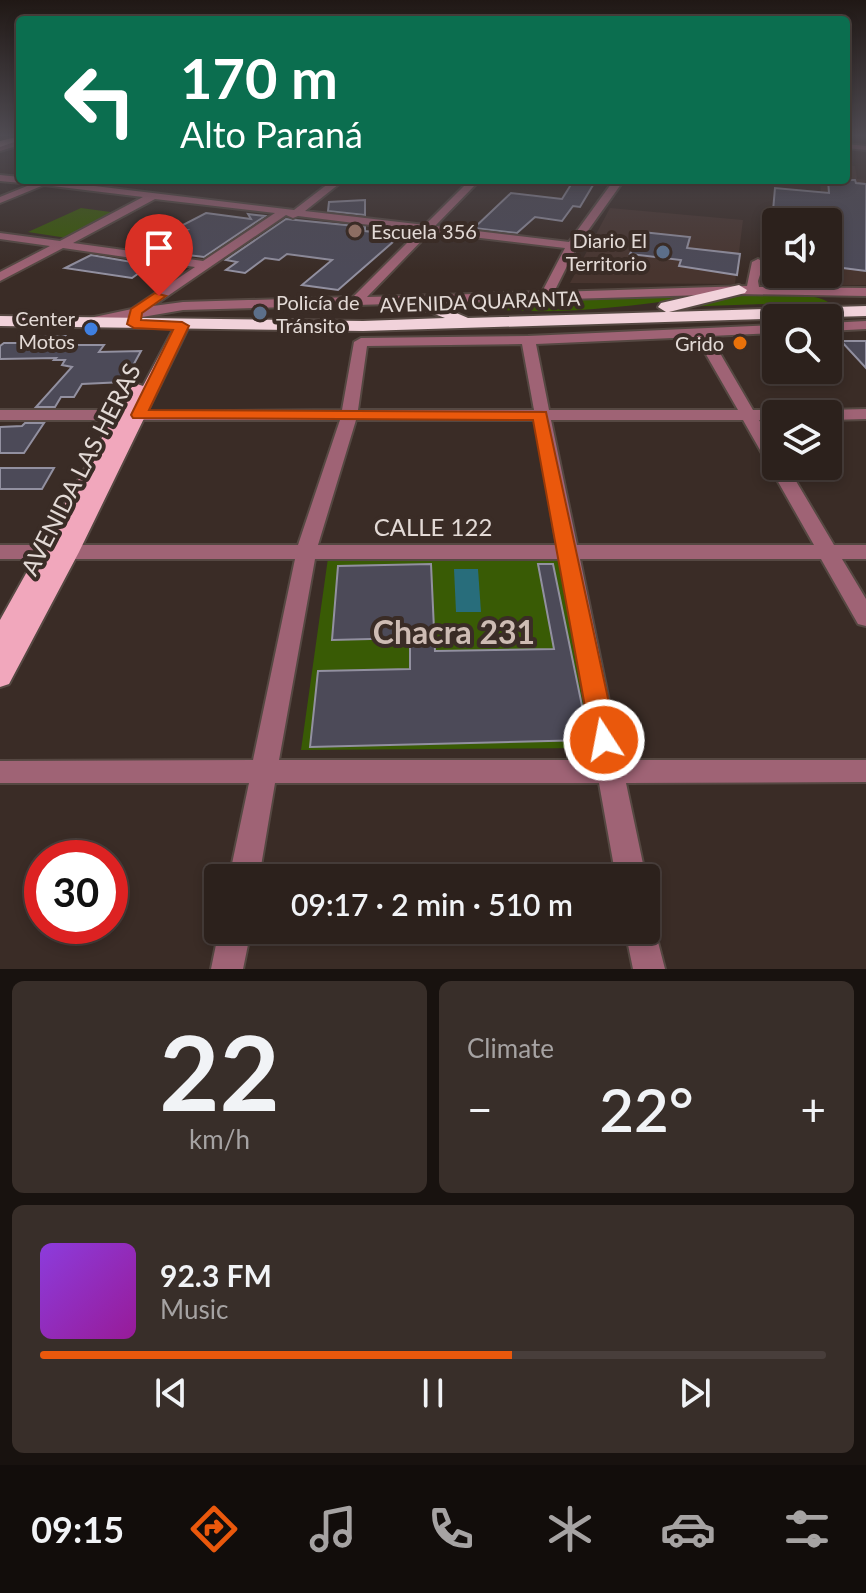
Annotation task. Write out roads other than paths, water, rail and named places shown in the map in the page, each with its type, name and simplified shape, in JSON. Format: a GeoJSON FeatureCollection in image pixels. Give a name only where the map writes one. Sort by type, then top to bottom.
{"type":"FeatureCollection","features":[{"type":"Feature","properties":{"kind":"highway"},"geometry":{"type":"LineString","coordinates":[[615,318],[746,290]]}},
{"type":"Feature","properties":{"kind":"highway"},"geometry":{"type":"LineString","coordinates":[[417,301],[474,323]]}},
{"type":"Feature","properties":{"kind":"highway","name":"AVENIDA QUARANTA"},"geometry":{"type":"LineString","coordinates":[[0,321],[87,323],[135,318],[177,326],[474,323],[866,310]]}},
{"type":"Feature","properties":{"kind":"main road","name":"AVENIDA LAS HERAS"},"geometry":{"type":"LineString","coordinates":[[0,677],[59,552],[177,326]]}},
{"type":"Feature","properties":{"kind":"main road","name":"AVENIDA LAS HERAS"},"geometry":{"type":"LineString","coordinates":[[0,643],[59,552]]}},
{"type":"Feature","properties":{"kind":"street"},"geometry":{"type":"LineString","coordinates":[[0,200],[39,184]]}},
{"type":"Feature","properties":{"kind":"street"},"geometry":{"type":"LineString","coordinates":[[67,184],[423,231],[572,246]]}},
{"type":"Feature","properties":{"kind":"street"},"geometry":{"type":"LineString","coordinates":[[135,318],[207,265],[333,184]]}},
{"type":"Feature","properties":{"kind":"street"},"geometry":{"type":"LineString","coordinates":[[355,302],[471,184]]}},
{"type":"Feature","properties":{"kind":"street"},"geometry":{"type":"LineString","coordinates":[[546,296],[572,246],[616,184]]}},
{"type":"Feature","properties":{"kind":"street"},"geometry":{"type":"LineString","coordinates":[[0,277],[153,196]]}},
{"type":"Feature","properties":{"kind":"street"},"geometry":{"type":"LineString","coordinates":[[0,236],[207,265]]}},
{"type":"Feature","properties":{"kind":"street"},"geometry":{"type":"LineString","coordinates":[[746,290],[758,262]]}},
{"type":"Feature","properties":{"kind":"street"},"geometry":{"type":"LineString","coordinates":[[135,318],[188,306],[746,290],[866,292]]}},
{"type":"Feature","properties":{"kind":"street"},"geometry":{"type":"LineString","coordinates":[[849,292],[866,310]]}},
{"type":"Feature","properties":{"kind":"street"},"geometry":{"type":"LineString","coordinates":[[842,326],[866,325]]}},
{"type":"Feature","properties":{"kind":"street"},"geometry":{"type":"LineString","coordinates":[[247,864],[306,552],[349,416],[361,342],[528,340],[762,330]]}},
{"type":"Feature","properties":{"kind":"street"},"geometry":{"type":"LineString","coordinates":[[701,333],[762,439]]}},
{"type":"Feature","properties":{"kind":"street"},"geometry":{"type":"LineString","coordinates":[[528,340],[628,864]]}},
{"type":"Feature","properties":{"kind":"street"},"geometry":{"type":"LineString","coordinates":[[842,415],[866,414]]}},
{"type":"Feature","properties":{"kind":"street"},"geometry":{"type":"LineString","coordinates":[[0,415],[762,415]]}},
{"type":"Feature","properties":{"kind":"street"},"geometry":{"type":"LineString","coordinates":[[786,480],[866,618]]}},
{"type":"Feature","properties":{"kind":"street","name":"CALLE 122"},"geometry":{"type":"LineString","coordinates":[[0,552],[866,552]]}},
{"type":"Feature","properties":{"kind":"street"},"geometry":{"type":"LineString","coordinates":[[0,772],[866,771]]}},
{"type":"Feature","properties":{"kind":"street"},"geometry":{"type":"LineString","coordinates":[[227,969],[232,944]]}},
{"type":"Feature","properties":{"kind":"street"},"geometry":{"type":"LineString","coordinates":[[644,944],[649,969]]}},
{"type":"Feature","properties":{"kind":"water"},"geometry":{"type":"Polygon","coordinates":[[[454,569],[478,569],[481,612],[456,612],[454,569]]]}},
{"type":"Feature","properties":{"kind":"place","name":"Escuela 356"},"geometry":{"type":"Point","coordinates":[355,231]}},
{"type":"Feature","properties":{"kind":"place","name":"Diario El Territorio"},"geometry":{"type":"Point","coordinates":[663,252]}},
{"type":"Feature","properties":{"kind":"place","name":"Policía de Tránsito"},"geometry":{"type":"Point","coordinates":[260,313]}},
{"type":"Feature","properties":{"kind":"place","name":"Center Motos"},"geometry":{"type":"Point","coordinates":[91,329]}},
{"type":"Feature","properties":{"kind":"place","name":"Grido"},"geometry":{"type":"Point","coordinates":[740,343]}},
{"type":"Feature","properties":{"kind":"district","name":"Chacra 231"},"geometry":{"type":"Point","coordinates":[454,631]}}]}
